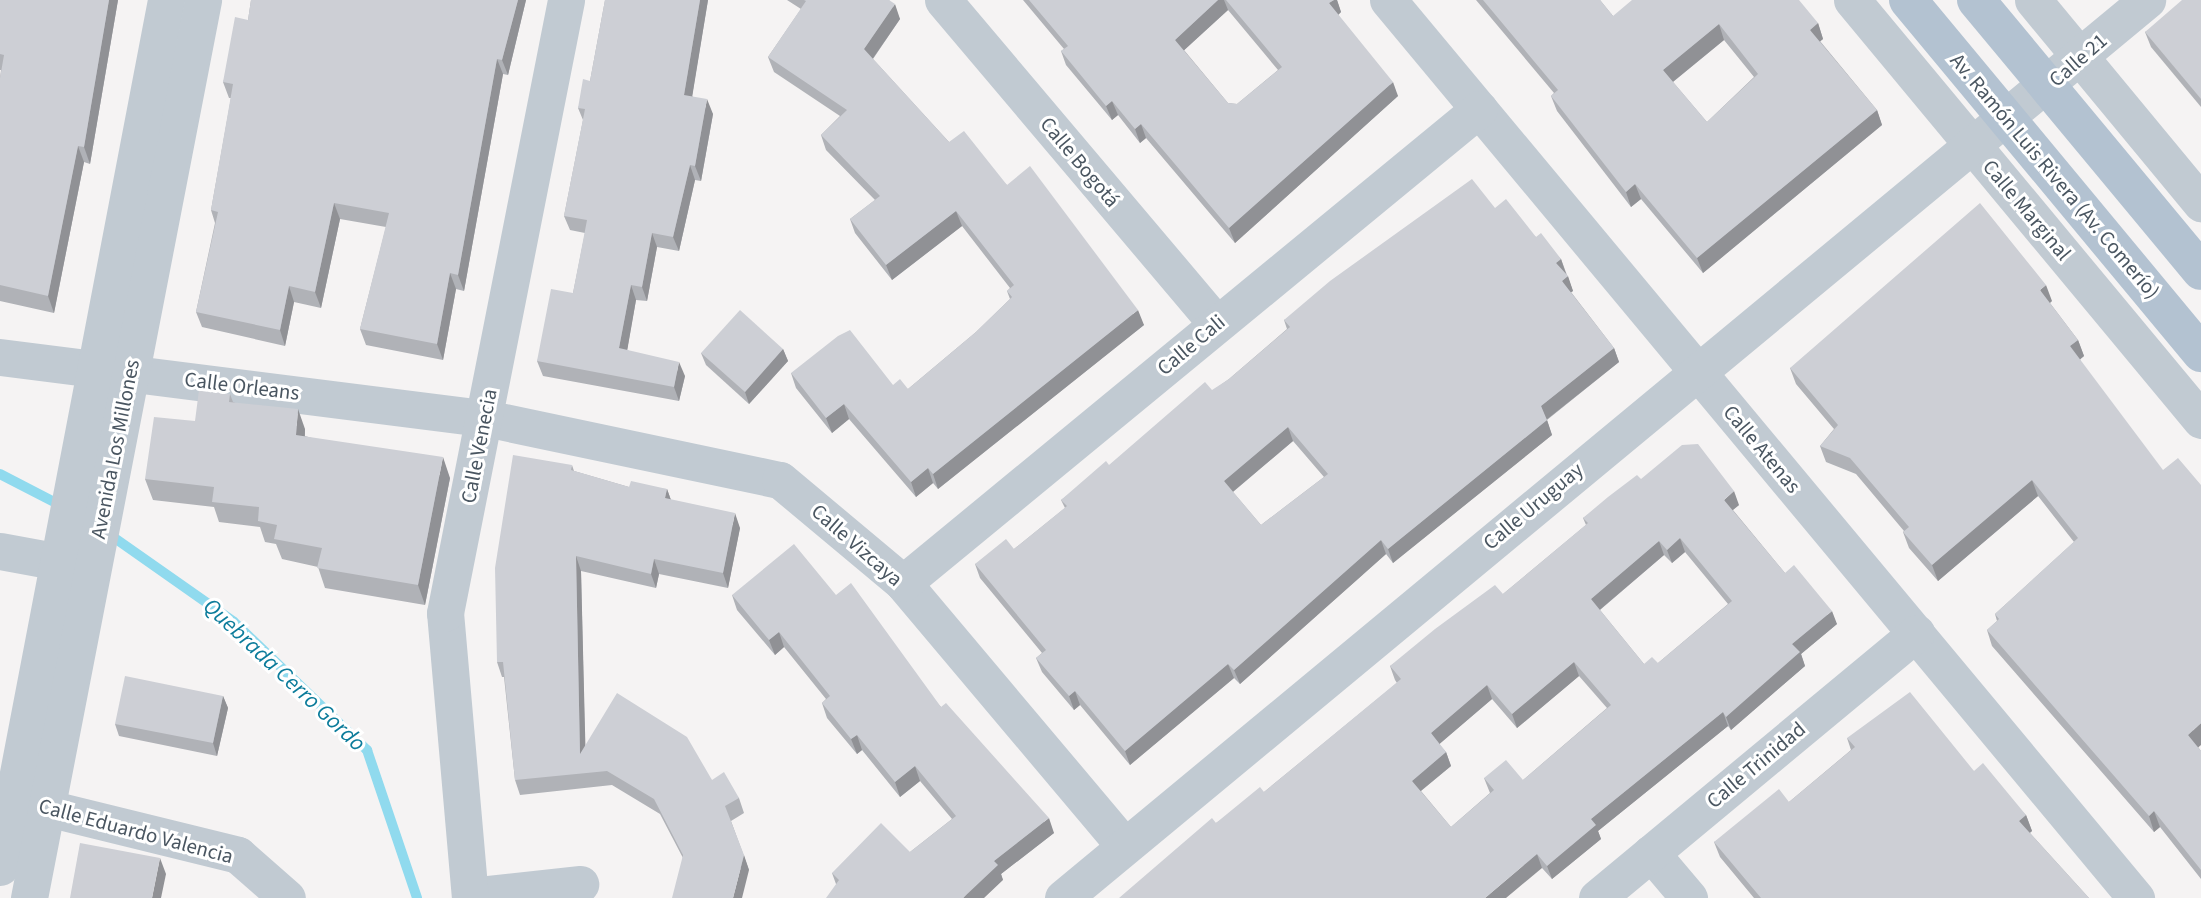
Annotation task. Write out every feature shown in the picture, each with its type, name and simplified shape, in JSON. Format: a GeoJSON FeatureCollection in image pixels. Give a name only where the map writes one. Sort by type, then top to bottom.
{"type":"FeatureCollection","features":[{"type":"Feature","properties":{"kind":"main road","name":"Av. Ramón Luis Rivera (Av. Comerío)"},"geometry":{"type":"LineString","coordinates":[[1908,0],[2201,353]]}},
{"type":"Feature","properties":{"kind":"main road"},"geometry":{"type":"LineString","coordinates":[[1976,0],[2201,271]]}},
{"type":"Feature","properties":{"kind":"street","name":"Avenida Los Millones"},"geometry":{"type":"LineString","coordinates":[[113,370],[166,0]]}},
{"type":"Feature","properties":{"kind":"street","name":"Avenida Los Millones"},"geometry":{"type":"LineString","coordinates":[[29,898],[29,804],[75,565],[113,370],[203,0]]}},
{"type":"Feature","properties":{"kind":"street","name":"Calle Venecia"},"geometry":{"type":"LineString","coordinates":[[566,0],[445,613],[470,897],[580,884]]}},
{"type":"Feature","properties":{"kind":"street","name":"Calle Bogotá"},"geometry":{"type":"LineString","coordinates":[[943,0],[1217,324]]}},
{"type":"Feature","properties":{"kind":"street","name":"Calle Atenas"},"geometry":{"type":"LineString","coordinates":[[1388,0],[2136,898]]}},
{"type":"Feature","properties":{"kind":"street","name":"Calle Marginal"},"geometry":{"type":"LineString","coordinates":[[1852,0],[2201,420]]}},
{"type":"Feature","properties":{"kind":"street"},"geometry":{"type":"LineString","coordinates":[[2033,0],[2201,203]]}},
{"type":"Feature","properties":{"kind":"street","name":"Calle 21"},"geometry":{"type":"LineString","coordinates":[[2006,117],[2048,87],[2147,0]]}},
{"type":"Feature","properties":{"kind":"street","name":"Calle Cali"},"geometry":{"type":"LineString","coordinates":[[903,583],[1479,108]]}},
{"type":"Feature","properties":{"kind":"street","name":"Calle Uruguay"},"geometry":{"type":"LineString","coordinates":[[1063,898],[1971,142],[2006,117]]}},
{"type":"Feature","properties":{"kind":"street","name":"Calle Orleans"},"geometry":{"type":"LineString","coordinates":[[0,357],[485,418]]}},
{"type":"Feature","properties":{"kind":"street","name":"Calle Vizcaya"},"geometry":{"type":"LineString","coordinates":[[485,418],[780,480],[903,583],[1124,845]]}},
{"type":"Feature","properties":{"kind":"street"},"geometry":{"type":"LineString","coordinates":[[0,551],[75,565]]}},
{"type":"Feature","properties":{"kind":"street","name":"Calle Trinidad"},"geometry":{"type":"LineString","coordinates":[[1597,898],[1916,632]]}},
{"type":"Feature","properties":{"kind":"street","name":"Avenida Los Millones"},"geometry":{"type":"LineString","coordinates":[[0,867],[29,804]]}},
{"type":"Feature","properties":{"kind":"street","name":"Calle Eduardo Valencia"},"geometry":{"type":"LineString","coordinates":[[29,804],[238,855],[287,898]]}},
{"type":"Feature","properties":{"kind":"street"},"geometry":{"type":"LineString","coordinates":[[1651,853],[1689,898]]}},
{"type":"Feature","properties":{"kind":"building"},"geometry":{"type":"Polygon","coordinates":[[[0,0],[109,0],[84,147],[78,146],[48,296],[0,285],[0,78],[4,55],[0,54],[0,0]]]}},
{"type":"Feature","properties":{"kind":"building"},"geometry":{"type":"Polygon","coordinates":[[[251,0],[518,0],[502,60],[497,59],[458,275],[450,273],[437,344],[360,329],[389,213],[334,203],[315,292],[289,286],[280,330],[196,312],[218,212],[211,210],[233,84],[223,82],[235,17],[248,20],[251,0]]]}},
{"type":"Feature","properties":{"kind":"building"},"geometry":{"type":"Polygon","coordinates":[[[605,0],[700,0],[684,95],[707,99],[695,166],[690,165],[673,237],[652,233],[642,287],[631,285],[619,348],[679,362],[674,387],[537,361],[551,289],[573,293],[587,220],[564,216],[585,109],[578,108],[583,79],[590,81],[605,0]]]}},
{"type":"Feature","properties":{"kind":"building"},"geometry":{"type":"Polygon","coordinates":[[[804,0],[889,0],[895,4],[864,49],[949,142],[964,131],[1007,185],[1030,166],[1138,310],[933,474],[928,468],[911,482],[844,404],[826,418],[791,373],[838,336],[850,330],[893,385],[900,379],[908,389],[976,332],[1012,297],[1007,291],[1014,285],[956,211],[886,265],[850,219],[880,196],[821,135],[847,110],[768,57],[806,1],[804,0]]]}},
{"type":"Feature","properties":{"kind":"building"},"geometry":{"type":"Polygon","coordinates":[[[1029,0],[1218,0],[1175,40],[1228,103],[1237,104],[1282,67],[1226,0],[1334,0],[1329,3],[1393,82],[1229,228],[1141,124],[1135,129],[1112,101],[1106,106],[1061,51],[1068,46],[1029,0]]]}},
{"type":"Feature","properties":{"kind":"building"},"geometry":{"type":"Polygon","coordinates":[[[1483,0],[1600,0],[1613,16],[1632,0],[1799,0],[1818,23],[1810,30],[1877,110],[1697,258],[1635,184],[1626,192],[1551,96],[1558,90],[1483,0]],[[1719,24],[1663,70],[1707,122],[1758,74],[1719,24]]]}},
{"type":"Feature","properties":{"kind":"building"},"geometry":{"type":"Polygon","coordinates":[[[2182,0],[2201,0],[2201,99],[2145,32],[2182,0]]]}},
{"type":"Feature","properties":{"kind":"building"},"geometry":{"type":"Polygon","coordinates":[[[1472,179],[1495,208],[1506,199],[1536,237],[1541,233],[1561,259],[1556,263],[1568,276],[1562,281],[1614,348],[1541,406],[1547,420],[1388,549],[1381,540],[1234,670],[1228,664],[1125,751],[1075,691],[1069,696],[1036,658],[1046,650],[975,564],[1006,539],[1014,549],[1067,506],[1061,500],[1106,461],[1109,465],[1205,382],[1212,390],[1229,379],[1290,327],[1284,320],[1330,281],[1472,179]],[[1288,427],[1224,481],[1261,525],[1328,474],[1288,427]]]}},
{"type":"Feature","properties":{"kind":"building"},"geometry":{"type":"Polygon","coordinates":[[[1980,203],[2046,285],[2040,290],[2078,340],[2070,346],[2163,470],[2178,458],[2201,485],[2201,723],[2188,735],[2201,751],[2201,870],[2154,811],[2149,816],[1987,630],[1999,619],[1995,614],[2078,538],[2032,480],[1932,565],[1903,532],[1909,527],[1850,458],[1820,446],[1838,425],[1790,368],[1980,203]]]}},
{"type":"Feature","properties":{"kind":"building"},"geometry":{"type":"Polygon","coordinates":[[[740,310],[783,349],[745,392],[701,353],[740,310]]]}},
{"type":"Feature","properties":{"kind":"building"},"geometry":{"type":"Polygon","coordinates":[[[199,390],[230,394],[229,402],[298,409],[296,435],[443,457],[418,585],[317,568],[322,548],[274,539],[277,525],[258,521],[259,507],[212,502],[214,487],[145,479],[154,417],[195,421],[199,390]]]}},
{"type":"Feature","properties":{"kind":"building"},"geometry":{"type":"Polygon","coordinates":[[[1698,444],[1734,491],[1724,500],[1785,573],[1794,565],[1832,611],[1792,644],[1800,652],[1726,717],[1723,712],[1591,819],[1596,825],[1547,866],[1537,854],[1485,898],[1119,898],[1212,818],[1216,823],[1260,787],[1264,792],[1401,679],[1390,666],[1435,629],[1495,585],[1503,594],[1588,523],[1583,518],[1608,497],[1637,475],[1641,479],[1682,445],[1698,444]],[[1680,538],[1667,550],[1659,541],[1591,599],[1644,664],[1652,657],[1658,663],[1732,601],[1680,538]],[[1574,662],[1512,714],[1487,685],[1431,733],[1446,752],[1412,781],[1451,827],[1494,790],[1484,778],[1506,760],[1523,780],[1611,705],[1574,662]]]}},
{"type":"Feature","properties":{"kind":"building"},"geometry":{"type":"Polygon","coordinates":[[[513,455],[572,465],[571,470],[629,487],[631,481],[667,489],[665,498],[735,513],[723,573],[654,559],[651,574],[576,556],[580,754],[617,693],[687,737],[712,780],[724,772],[739,798],[725,806],[744,855],[733,898],[672,898],[683,855],[654,799],[607,771],[515,780],[503,662],[497,662],[495,568],[513,455]]]}},
{"type":"Feature","properties":{"kind":"building"},"geometry":{"type":"Polygon","coordinates":[[[794,544],[836,595],[851,583],[941,707],[946,703],[1049,818],[994,861],[998,865],[963,898],[826,898],[839,880],[832,873],[881,823],[910,852],[956,816],[915,766],[895,782],[857,735],[851,739],[822,703],[830,696],[779,632],[769,640],[732,595],[794,544]]]}},
{"type":"Feature","properties":{"kind":"building"},"geometry":{"type":"Polygon","coordinates":[[[125,676],[223,696],[213,743],[115,724],[125,676]]]}},
{"type":"Feature","properties":{"kind":"building"},"geometry":{"type":"Polygon","coordinates":[[[1910,692],[1974,771],[1983,763],[2026,815],[2019,821],[2089,898],[1761,898],[1714,842],[1779,789],[1789,802],[1855,747],[1847,738],[1910,692]]]}},
{"type":"Feature","properties":{"kind":"building"},"geometry":{"type":"Polygon","coordinates":[[[80,843],[160,858],[152,898],[70,898],[80,843]]]}},
{"type":"Feature","properties":{"kind":"waterway","name":"Quebrada Cerro Gordo"},"geometry":{"type":"LineString","coordinates":[[0,474],[62,506]]}},
{"type":"Feature","properties":{"kind":"waterway","name":"Quebrada Cerro Gordo"},"geometry":{"type":"LineString","coordinates":[[106,532],[234,622],[367,750],[417,898]]}}]}
